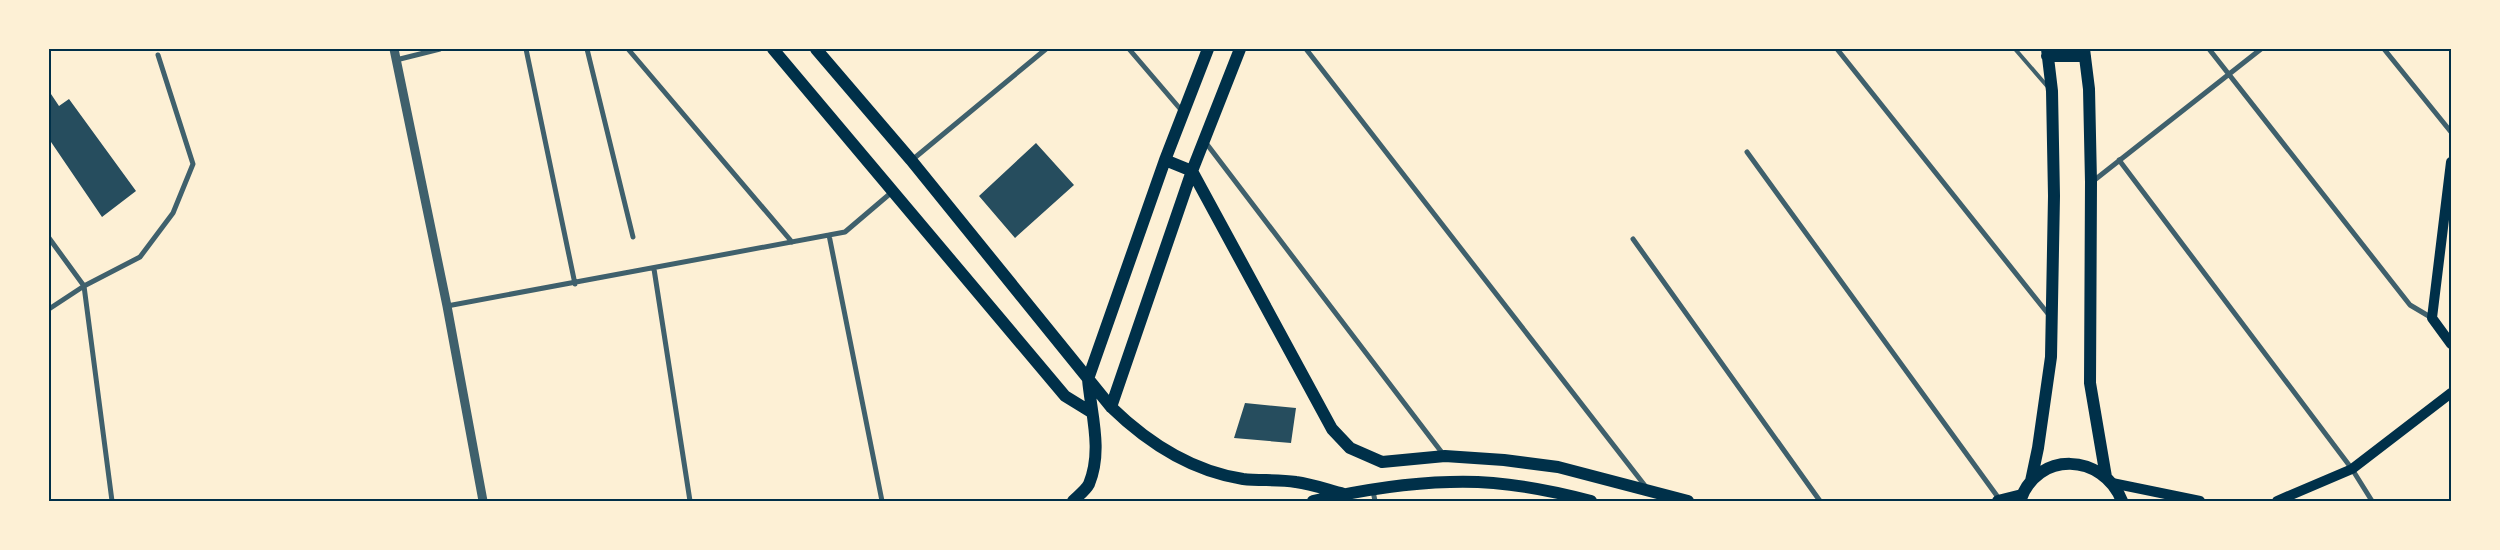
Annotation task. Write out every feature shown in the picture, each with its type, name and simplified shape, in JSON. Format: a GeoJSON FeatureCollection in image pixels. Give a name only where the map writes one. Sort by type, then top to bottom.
{"type":"FeatureCollection","features":[{"type":"Feature","properties":{"kind":"main road"},"geometry":{"type":"LineString","coordinates":[[773,49],[1066,396],[1091,412],[1111,407]]}},
{"type":"Feature","properties":{"kind":"main road"},"geometry":{"type":"LineString","coordinates":[[816,49],[911,160],[1111,407],[1133,429],[1160,448],[1204,469],[1243,479],[1296,482],[1344,494],[1374,496],[1459,482],[1545,490],[1591,501]]}},
{"type":"Feature","properties":{"kind":"main road"},"geometry":{"type":"LineString","coordinates":[[1073,501],[1088,485],[1097,446],[1088,379],[1165,160],[1208,49]]}},
{"type":"Feature","properties":{"kind":"main road"},"geometry":{"type":"LineString","coordinates":[[1111,407],[1192,171],[1240,49]]}},
{"type":"Feature","properties":{"kind":"main road"},"geometry":{"type":"LineString","coordinates":[[1999,501],[2021,498],[2031,481],[2052,357],[2054,196],[2052,91],[2047,53],[2085,52],[2089,89],[2091,182],[2090,382],[2109,480],[2122,501]]}},
{"type":"Feature","properties":{"kind":"main road"},"geometry":{"type":"LineString","coordinates":[[1165,160],[1192,171],[1332,429],[1350,448],[1382,462],[1445,456],[1504,460],[1558,467],[1688,501]]}},
{"type":"Feature","properties":{"kind":"main road"},"geometry":{"type":"LineString","coordinates":[[2451,162],[2432,318],[2451,344]]}},
{"type":"Feature","properties":{"kind":"main road"},"geometry":{"type":"LineString","coordinates":[[2277,501],[2352,469],[2451,392]]}},
{"type":"Feature","properties":{"kind":"main road"},"geometry":{"type":"LineString","coordinates":[[2031,481],[2048,469],[2068,464],[2094,469],[2109,480],[2200,501]]}},
{"type":"Feature","properties":{"kind":"main road"},"geometry":{"type":"LineString","coordinates":[[1313,501],[1344,494]]}},
{"type":"Feature","properties":{"kind":"street"},"geometry":{"type":"LineString","coordinates":[[394,49],[447,306],[483,501]]}},
{"type":"Feature","properties":{"kind":"street"},"geometry":{"type":"LineString","coordinates":[[396,60],[440,49]]}},
{"type":"Feature","properties":{"kind":"street"},"geometry":{"type":"LineString","coordinates":[[526,49],[575,284]]}},
{"type":"Feature","properties":{"kind":"street"},"geometry":{"type":"LineString","coordinates":[[587,49],[633,237]]}},
{"type":"Feature","properties":{"kind":"street"},"geometry":{"type":"LineString","coordinates":[[628,49],[792,242]]}},
{"type":"Feature","properties":{"kind":"street"},"geometry":{"type":"LineString","coordinates":[[911,160],[1046,49]]}},
{"type":"Feature","properties":{"kind":"street"},"geometry":{"type":"LineString","coordinates":[[1129,49],[1183,113]]}},
{"type":"Feature","properties":{"kind":"street"},"geometry":{"type":"LineString","coordinates":[[1306,49],[1649,491]]}},
{"type":"Feature","properties":{"kind":"street"},"geometry":{"type":"LineString","coordinates":[[1837,49],[2052,319]]}},
{"type":"Feature","properties":{"kind":"street"},"geometry":{"type":"LineString","coordinates":[[2208,49],[2410,305],[2432,318]]}},
{"type":"Feature","properties":{"kind":"street"},"geometry":{"type":"LineString","coordinates":[[2091,182],[2261,49]]}},
{"type":"Feature","properties":{"kind":"street"},"geometry":{"type":"LineString","coordinates":[[2384,49],[2451,132]]}},
{"type":"Feature","properties":{"kind":"street"},"geometry":{"type":"LineString","coordinates":[[49,309],[84,286],[140,257],[173,213],[193,164],[158,55]]}},
{"type":"Feature","properties":{"kind":"street"},"geometry":{"type":"LineString","coordinates":[[1204,141],[1445,456]]}},
{"type":"Feature","properties":{"kind":"street"},"geometry":{"type":"LineString","coordinates":[[1747,152],[1999,501]]}},
{"type":"Feature","properties":{"kind":"street"},"geometry":{"type":"LineString","coordinates":[[2119,160],[2352,469],[2372,501]]}},
{"type":"Feature","properties":{"kind":"street"},"geometry":{"type":"LineString","coordinates":[[447,306],[575,284],[845,232],[892,191]]}},
{"type":"Feature","properties":{"kind":"street"},"geometry":{"type":"LineString","coordinates":[[829,236],[882,501]]}},
{"type":"Feature","properties":{"kind":"street"},"geometry":{"type":"LineString","coordinates":[[49,238],[84,286],[112,501]]}},
{"type":"Feature","properties":{"kind":"street"},"geometry":{"type":"LineString","coordinates":[[1633,239],[1820,501]]}},
{"type":"Feature","properties":{"kind":"street"},"geometry":{"type":"LineString","coordinates":[[654,269],[690,501]]}},
{"type":"Feature","properties":{"kind":"lane"},"geometry":{"type":"LineString","coordinates":[[2015,49],[2052,91]]}},
{"type":"Feature","properties":{"kind":"building"},"geometry":{"type":"Polygon","coordinates":[[[49,91],[59,106],[69,99],[136,191],[102,217],[49,139],[49,91]]]}},
{"type":"Feature","properties":{"kind":"building"},"geometry":{"type":"Polygon","coordinates":[[[1036,143],[1074,185],[1015,238],[979,196],[1036,143]]]}},
{"type":"Feature","properties":{"kind":"building"},"geometry":{"type":"Polygon","coordinates":[[[1245,403],[1296,408],[1291,443],[1234,438],[1245,403]]]}}]}
